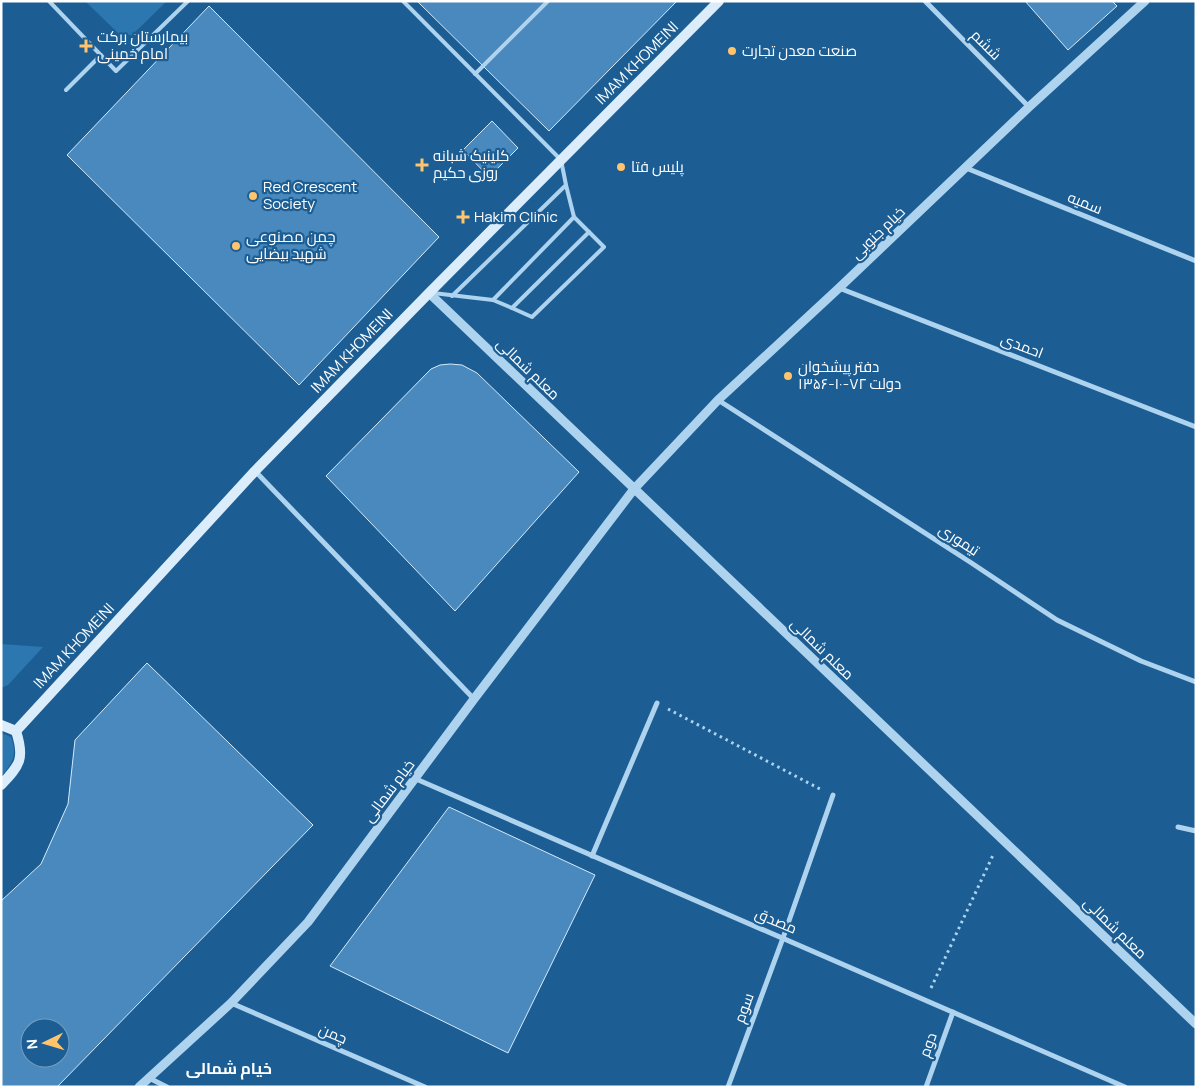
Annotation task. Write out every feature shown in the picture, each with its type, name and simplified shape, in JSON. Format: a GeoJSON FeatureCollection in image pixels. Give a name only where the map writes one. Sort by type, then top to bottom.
{"type":"FeatureCollection","features":[{"type":"Feature","properties":{"kind":"main road","name":"IMAM KHOMEINI"},"geometry":{"type":"LineString","coordinates":[[16,731],[255,471],[719,1]]}},
{"type":"Feature","properties":{"kind":"main road"},"geometry":{"type":"LineString","coordinates":[[1,725],[16,731],[21,748],[18,767],[1,785]]}},
{"type":"Feature","properties":{"kind":"street","name":"ششم"},"geometry":{"type":"LineString","coordinates":[[925,1],[1029,107]]}},
{"type":"Feature","properties":{"kind":"street","name":"خیام جنوبی"},"geometry":{"type":"LineString","coordinates":[[634,489],[718,400],[1029,107],[1145,1]]}},
{"type":"Feature","properties":{"kind":"street","name":"سميه"},"geometry":{"type":"LineString","coordinates":[[966,168],[1196,261]]}},
{"type":"Feature","properties":{"kind":"street","name":"احمدی"},"geometry":{"type":"LineString","coordinates":[[839,288],[1196,427]]}},
{"type":"Feature","properties":{"kind":"street","name":"معلم شمالی"},"geometry":{"type":"LineString","coordinates":[[429,293],[1196,1024]]}},
{"type":"Feature","properties":{"kind":"street","name":"تیموری"},"geometry":{"type":"LineString","coordinates":[[718,400],[1057,620],[1141,661],[1196,682]]}},
{"type":"Feature","properties":{"kind":"street"},"geometry":{"type":"LineString","coordinates":[[255,471],[474,699]]}},
{"type":"Feature","properties":{"kind":"street","name":"خیام شمالی"},"geometry":{"type":"LineString","coordinates":[[139,1087],[231,1004],[308,922],[474,699],[634,489]]}},
{"type":"Feature","properties":{"kind":"street"},"geometry":{"type":"LineString","coordinates":[[592,856],[657,703]]}},
{"type":"Feature","properties":{"kind":"street","name":"مصدق"},"geometry":{"type":"LineString","coordinates":[[416,779],[1125,1087]]}},
{"type":"Feature","properties":{"kind":"street","name":"سوم"},"geometry":{"type":"LineString","coordinates":[[728,1087],[833,795]]}},
{"type":"Feature","properties":{"kind":"street"},"geometry":{"type":"LineString","coordinates":[[1178,827],[1196,831]]}},
{"type":"Feature","properties":{"kind":"street","name":"چمن"},"geometry":{"type":"LineString","coordinates":[[231,1004],[425,1087]]}},
{"type":"Feature","properties":{"kind":"street","name":"دوم"},"geometry":{"type":"LineString","coordinates":[[926,1087],[953,1012]]}},
{"type":"Feature","properties":{"kind":"street"},"geometry":{"type":"LineString","coordinates":[[149,1078],[167,1087]]}},
{"type":"Feature","properties":{"kind":"lane"},"geometry":{"type":"LineString","coordinates":[[49,1],[116,71],[188,1]]}},
{"type":"Feature","properties":{"kind":"lane"},"geometry":{"type":"LineString","coordinates":[[402,1],[561,160],[574,217],[604,247],[532,317],[493,300],[429,293]]}},
{"type":"Feature","properties":{"kind":"lane"},"geometry":{"type":"LineString","coordinates":[[475,74],[548,1]]}},
{"type":"Feature","properties":{"kind":"lane"},"geometry":{"type":"LineString","coordinates":[[66,90],[101,55]]}},
{"type":"Feature","properties":{"kind":"lane"},"geometry":{"type":"LineString","coordinates":[[452,296],[566,185]]}},
{"type":"Feature","properties":{"kind":"lane"},"geometry":{"type":"LineString","coordinates":[[493,300],[574,217]]}},
{"type":"Feature","properties":{"kind":"lane"},"geometry":{"type":"LineString","coordinates":[[512,308],[589,232]]}},
{"type":"Feature","properties":{"kind":"path"},"geometry":{"type":"LineString","coordinates":[[657,703],[833,795]]}},
{"type":"Feature","properties":{"kind":"path"},"geometry":{"type":"LineString","coordinates":[[926,1000],[1001,838]]}},
{"type":"Feature","properties":{"kind":"shaded area"},"geometry":{"type":"Polygon","coordinates":[[[85,1],[167,1],[132,35],[123,35],[118,33],[85,1]]]}},
{"type":"Feature","properties":{"kind":"shaded area"},"geometry":{"type":"Polygon","coordinates":[[[1,644],[43,647],[8,685],[1,688],[1,644]]]}},
{"type":"Feature","properties":{"kind":"shaded area"},"geometry":{"type":"Polygon","coordinates":[[[1,733],[11,737],[14,753],[9,766],[1,776],[1,733]]]}},
{"type":"Feature","properties":{"kind":"building"},"geometry":{"type":"Polygon","coordinates":[[[417,1],[677,1],[549,131],[417,1]]]}},
{"type":"Feature","properties":{"kind":"building"},"geometry":{"type":"Polygon","coordinates":[[[1025,1],[1112,1],[1117,6],[1068,50],[1025,1]]]}},
{"type":"Feature","properties":{"kind":"building","name":"Red Crescent Society"},"geometry":{"type":"Polygon","coordinates":[[[209,6],[439,237],[299,385],[67,155],[209,6]]]}},
{"type":"Feature","properties":{"kind":"building"},"geometry":{"type":"Polygon","coordinates":[[[492,121],[518,148],[489,177],[463,150],[492,121]]]}},
{"type":"Feature","properties":{"kind":"building"},"geometry":{"type":"Polygon","coordinates":[[[440,365],[462,365],[477,373],[579,472],[455,611],[326,476],[431,369],[440,365]]]}},
{"type":"Feature","properties":{"kind":"building"},"geometry":{"type":"Polygon","coordinates":[[[147,663],[313,825],[57,1087],[1,1087],[1,901],[41,864],[68,804],[75,740],[147,663]]]}},
{"type":"Feature","properties":{"kind":"building"},"geometry":{"type":"Polygon","coordinates":[[[449,807],[595,875],[508,1053],[330,966],[449,807]]]}},
{"type":"Feature","properties":{"kind":"place","name":"بیمارستان برکت امام خمینی"},"geometry":{"type":"Point","coordinates":[86,46]}},
{"type":"Feature","properties":{"kind":"place","name":"صنعت معدن تجارت"},"geometry":{"type":"Point","coordinates":[732,51]}},
{"type":"Feature","properties":{"kind":"place","name":"کلینیک شبانه روزی حکیم"},"geometry":{"type":"Point","coordinates":[422,165]}},
{"type":"Feature","properties":{"kind":"place","name":"پلیس فتا"},"geometry":{"type":"Point","coordinates":[621,167]}},
{"type":"Feature","properties":{"kind":"place","name":"Red Crescent Society"},"geometry":{"type":"Point","coordinates":[253,196]}},
{"type":"Feature","properties":{"kind":"place","name":"Hakim Clinic"},"geometry":{"type":"Point","coordinates":[463,217]}},
{"type":"Feature","properties":{"kind":"place","name":"چمن مصنوعی شهید بیضایی"},"geometry":{"type":"Point","coordinates":[236,246]}},
{"type":"Feature","properties":{"kind":"place","name":"دفتر پیشخوان دولت ۷۲-۱۰-۱۳۵۶"},"geometry":{"type":"Point","coordinates":[788,376]}},
{"type":"Feature","properties":{"kind":"district","name":"خیام شمالی"},"geometry":{"type":"Point","coordinates":[229,1068]}}]}
